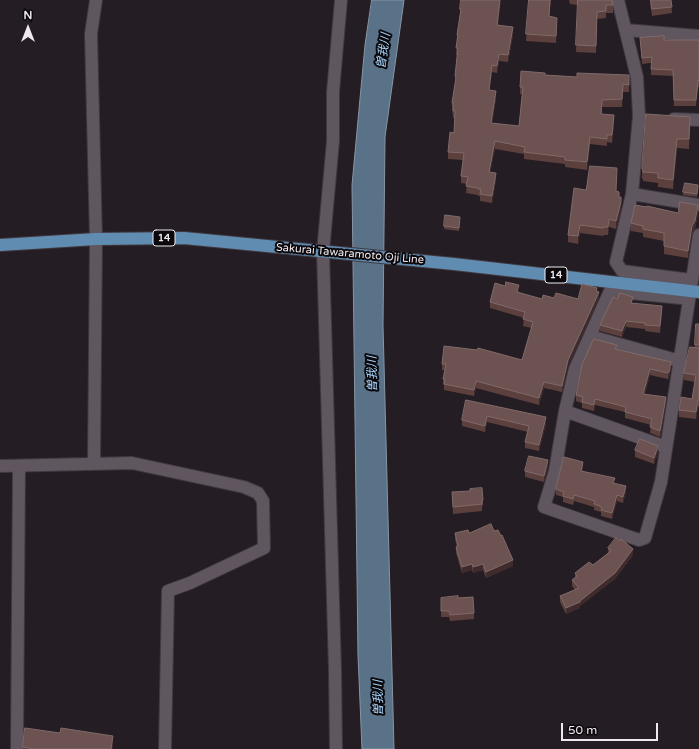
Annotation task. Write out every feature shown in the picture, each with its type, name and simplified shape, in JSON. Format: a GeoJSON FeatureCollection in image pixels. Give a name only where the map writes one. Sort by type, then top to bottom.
{"type":"FeatureCollection","features":[{"type":"Feature","properties":{"kind":"main road","name":"Sakurai Tawaramoto Oji Line"},"geometry":{"type":"LineString","coordinates":[[0,245],[96,239],[184,238],[619,282],[693,287]]}},
{"type":"Feature","properties":{"kind":"street"},"geometry":{"type":"LineString","coordinates":[[94,464],[96,239],[92,34],[96,0]]}},
{"type":"Feature","properties":{"kind":"street"},"geometry":{"type":"LineString","coordinates":[[336,749],[326,252],[333,141],[333,92],[341,0]]}},
{"type":"Feature","properties":{"kind":"street"},"geometry":{"type":"LineString","coordinates":[[618,0],[637,77],[639,116],[632,194],[616,262],[622,271],[693,287]]}},
{"type":"Feature","properties":{"kind":"street"},"geometry":{"type":"LineString","coordinates":[[626,30],[699,36]]}},
{"type":"Feature","properties":{"kind":"street"},"geometry":{"type":"LineString","coordinates":[[639,116],[699,120]]}},
{"type":"Feature","properties":{"kind":"street"},"geometry":{"type":"LineString","coordinates":[[632,194],[699,205]]}},
{"type":"Feature","properties":{"kind":"street"},"geometry":{"type":"LineString","coordinates":[[693,287],[681,298],[610,291],[575,369],[565,411],[555,471],[544,507],[639,540],[645,538],[661,482],[693,287],[699,235]]}},
{"type":"Feature","properties":{"kind":"street"},"geometry":{"type":"LineString","coordinates":[[590,336],[680,361]]}},
{"type":"Feature","properties":{"kind":"street"},"geometry":{"type":"LineString","coordinates":[[565,411],[666,448]]}},
{"type":"Feature","properties":{"kind":"street"},"geometry":{"type":"LineString","coordinates":[[0,466],[132,464],[244,487],[258,493],[263,501],[264,548],[190,583],[168,590],[165,749]]}},
{"type":"Feature","properties":{"kind":"street"},"geometry":{"type":"LineString","coordinates":[[17,749],[19,466]]}},
{"type":"Feature","properties":{"kind":"water","name":"曽我川"},"geometry":{"type":"Polygon","coordinates":[[[372,0],[404,0],[385,137],[383,325],[394,749],[362,749],[358,655],[352,185],[365,45],[372,0]]]}},
{"type":"Feature","properties":{"kind":"building"},"geometry":{"type":"Polygon","coordinates":[[[461,0],[500,0],[497,25],[513,27],[508,55],[499,54],[497,66],[492,65],[489,90],[496,91],[491,123],[519,126],[523,87],[520,87],[521,71],[545,73],[545,75],[577,77],[577,73],[629,75],[629,85],[623,84],[622,99],[602,100],[601,114],[614,115],[612,135],[607,135],[607,139],[590,137],[587,162],[565,160],[565,157],[524,152],[525,147],[495,141],[489,172],[496,173],[492,196],[480,194],[481,189],[466,186],[468,177],[461,176],[464,153],[448,152],[450,132],[454,133],[455,111],[453,111],[452,103],[456,77],[458,48],[456,48],[461,0]]]}},
{"type":"Feature","properties":{"kind":"building"},"geometry":{"type":"Polygon","coordinates":[[[529,0],[550,0],[549,16],[557,18],[556,36],[526,34],[529,0]]]}},
{"type":"Feature","properties":{"kind":"building"},"geometry":{"type":"Polygon","coordinates":[[[578,0],[612,0],[613,5],[606,5],[606,11],[597,12],[596,46],[576,45],[578,0]]]}},
{"type":"Feature","properties":{"kind":"building"},"geometry":{"type":"Polygon","coordinates":[[[651,0],[671,0],[672,7],[652,9],[651,0]]]}},
{"type":"Feature","properties":{"kind":"building"},"geometry":{"type":"Polygon","coordinates":[[[664,36],[664,40],[699,40],[699,81],[698,80],[696,100],[674,100],[673,70],[651,69],[652,57],[642,58],[640,38],[664,36]]]}},
{"type":"Feature","properties":{"kind":"building"},"geometry":{"type":"Polygon","coordinates":[[[646,114],[690,117],[689,139],[677,139],[673,180],[658,178],[658,173],[643,172],[646,114]]]}},
{"type":"Feature","properties":{"kind":"building"},"geometry":{"type":"Polygon","coordinates":[[[590,166],[617,168],[616,191],[619,192],[621,202],[616,221],[609,219],[608,227],[603,228],[580,225],[578,236],[568,235],[574,188],[586,190],[590,166]]]}},
{"type":"Feature","properties":{"kind":"building"},"geometry":{"type":"Polygon","coordinates":[[[685,183],[698,185],[697,194],[683,192],[685,183]]]}},
{"type":"Feature","properties":{"kind":"building"},"geometry":{"type":"Polygon","coordinates":[[[680,202],[698,205],[695,221],[692,226],[688,251],[664,246],[664,233],[643,229],[643,226],[631,223],[635,205],[647,206],[678,213],[680,202]]]}},
{"type":"Feature","properties":{"kind":"building"},"geometry":{"type":"Polygon","coordinates":[[[445,215],[460,217],[459,228],[444,226],[445,215]]]}},
{"type":"Feature","properties":{"kind":"building"},"geometry":{"type":"Polygon","coordinates":[[[506,282],[519,285],[517,292],[542,299],[543,295],[554,298],[556,293],[578,299],[582,284],[597,288],[596,291],[599,292],[568,360],[562,386],[544,382],[539,398],[476,381],[474,390],[444,384],[445,379],[443,379],[446,364],[442,364],[444,346],[477,350],[478,348],[522,360],[533,322],[523,319],[525,312],[490,302],[495,283],[505,286],[506,282]]]}},
{"type":"Feature","properties":{"kind":"building"},"geometry":{"type":"Polygon","coordinates":[[[620,293],[633,297],[631,303],[662,306],[660,326],[626,321],[622,331],[600,325],[613,297],[617,299],[620,293]]]}},
{"type":"Feature","properties":{"kind":"building"},"geometry":{"type":"Polygon","coordinates":[[[696,324],[699,324],[699,345],[695,345],[696,324]]]}},
{"type":"Feature","properties":{"kind":"building"},"geometry":{"type":"Polygon","coordinates":[[[594,339],[617,345],[615,349],[671,362],[668,373],[650,369],[643,394],[666,397],[660,431],[650,427],[652,419],[625,412],[626,407],[595,399],[594,405],[582,402],[583,397],[576,395],[582,365],[594,339]]]}},
{"type":"Feature","properties":{"kind":"building"},"geometry":{"type":"Polygon","coordinates":[[[690,347],[699,348],[699,400],[696,412],[679,410],[681,397],[692,399],[696,375],[684,373],[690,347]]]}},
{"type":"Feature","properties":{"kind":"building"},"geometry":{"type":"Polygon","coordinates":[[[466,400],[546,417],[539,445],[525,442],[529,426],[487,416],[485,426],[462,420],[466,400]]]}},
{"type":"Feature","properties":{"kind":"building"},"geometry":{"type":"Polygon","coordinates":[[[640,439],[658,446],[654,458],[635,450],[640,439]]]}},
{"type":"Feature","properties":{"kind":"building"},"geometry":{"type":"Polygon","coordinates":[[[529,456],[548,460],[544,476],[525,471],[529,456]]]}},
{"type":"Feature","properties":{"kind":"building"},"geometry":{"type":"Polygon","coordinates":[[[564,457],[583,462],[581,471],[615,478],[613,483],[626,486],[623,497],[617,495],[612,513],[601,510],[602,507],[594,504],[595,501],[574,495],[573,499],[563,496],[564,492],[556,489],[564,457]]]}},
{"type":"Feature","properties":{"kind":"building"},"geometry":{"type":"Polygon","coordinates":[[[482,488],[482,504],[453,507],[452,492],[470,491],[470,489],[482,488]]]}},
{"type":"Feature","properties":{"kind":"building"},"geometry":{"type":"Polygon","coordinates":[[[491,524],[494,531],[498,530],[501,536],[502,535],[513,560],[486,572],[483,564],[473,567],[472,564],[462,567],[456,547],[458,546],[455,533],[468,530],[469,533],[491,524]]]}},
{"type":"Feature","properties":{"kind":"building"},"geometry":{"type":"Polygon","coordinates":[[[616,538],[620,541],[621,539],[633,549],[615,573],[580,602],[566,608],[560,596],[579,588],[572,580],[577,576],[575,573],[589,562],[593,565],[611,551],[608,548],[616,538]]]}},
{"type":"Feature","properties":{"kind":"building"},"geometry":{"type":"Polygon","coordinates":[[[458,596],[458,598],[473,597],[474,613],[450,615],[449,611],[441,611],[441,598],[458,596]]]}},
{"type":"Feature","properties":{"kind":"building"},"geometry":{"type":"Polygon","coordinates":[[[25,728],[60,733],[61,728],[113,736],[111,749],[34,749],[23,747],[25,728]]]}}]}
